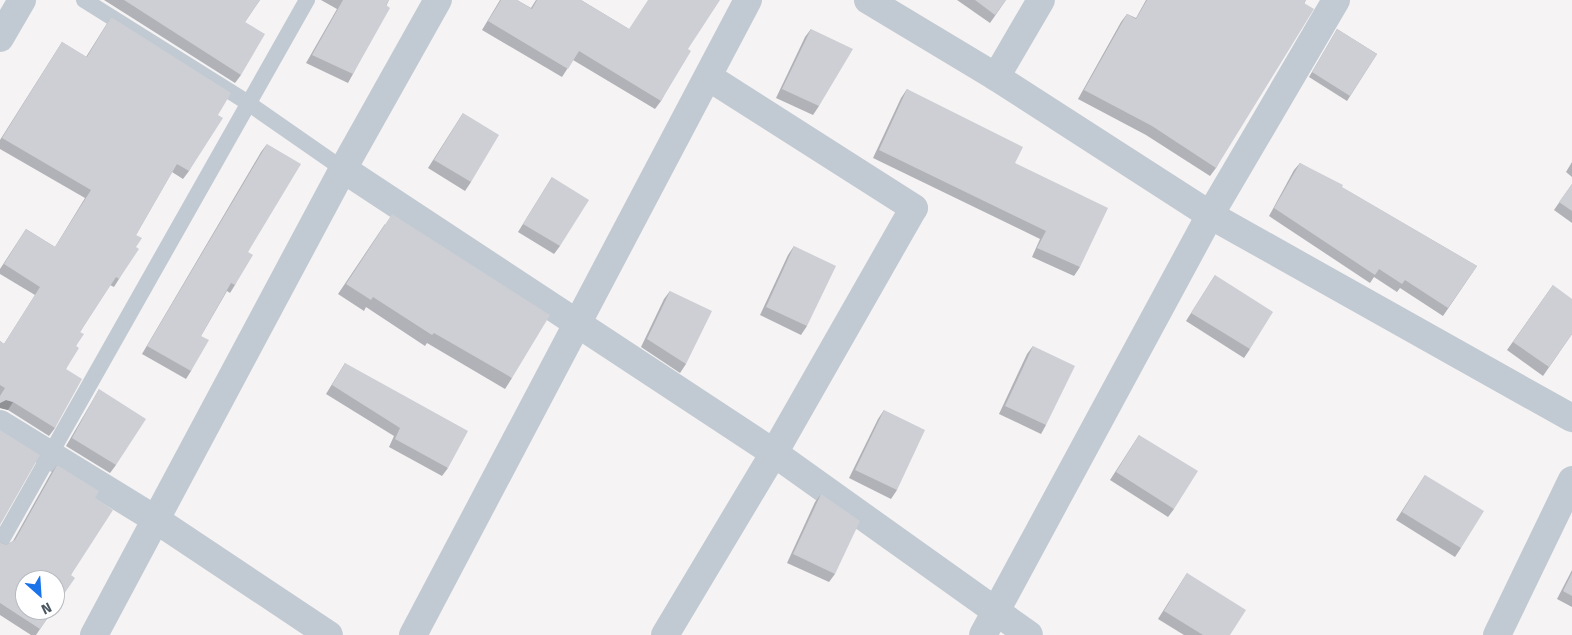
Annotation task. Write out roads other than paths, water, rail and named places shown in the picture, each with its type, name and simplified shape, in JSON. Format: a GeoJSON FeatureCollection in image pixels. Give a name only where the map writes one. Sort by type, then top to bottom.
{"type":"FeatureCollection","features":[{"type":"Feature","properties":{"kind":"street"},"geometry":{"type":"LineString","coordinates":[[0,38],[22,0]]}},
{"type":"Feature","properties":{"kind":"street"},"geometry":{"type":"LineString","coordinates":[[94,635],[343,169],[438,0]]}},
{"type":"Feature","properties":{"kind":"street"},"geometry":{"type":"LineString","coordinates":[[413,635],[578,326],[748,0]]}},
{"type":"Feature","properties":{"kind":"street"},"geometry":{"type":"LineString","coordinates":[[868,0],[996,76],[1210,215],[1572,418]]}},
{"type":"Feature","properties":{"kind":"street"},"geometry":{"type":"LineString","coordinates":[[996,76],[1041,0]]}},
{"type":"Feature","properties":{"kind":"street"},"geometry":{"type":"LineString","coordinates":[[989,624],[1210,215],[1336,0]]}},
{"type":"Feature","properties":{"kind":"street"},"geometry":{"type":"LineString","coordinates":[[666,635],[774,453],[914,208],[708,77]]}},
{"type":"Feature","properties":{"kind":"street"},"geometry":{"type":"LineString","coordinates":[[343,169],[578,326],[774,453],[989,624],[1029,635]]}},
{"type":"Feature","properties":{"kind":"street"},"geometry":{"type":"LineString","coordinates":[[0,424],[155,519],[329,635]]}},
{"type":"Feature","properties":{"kind":"street"},"geometry":{"type":"LineString","coordinates":[[1497,635],[1572,480]]}},
{"type":"Feature","properties":{"kind":"lane"},"geometry":{"type":"LineString","coordinates":[[84,0],[248,103],[343,169]]}},
{"type":"Feature","properties":{"kind":"lane"},"geometry":{"type":"LineString","coordinates":[[0,543],[307,0]]}}]}
